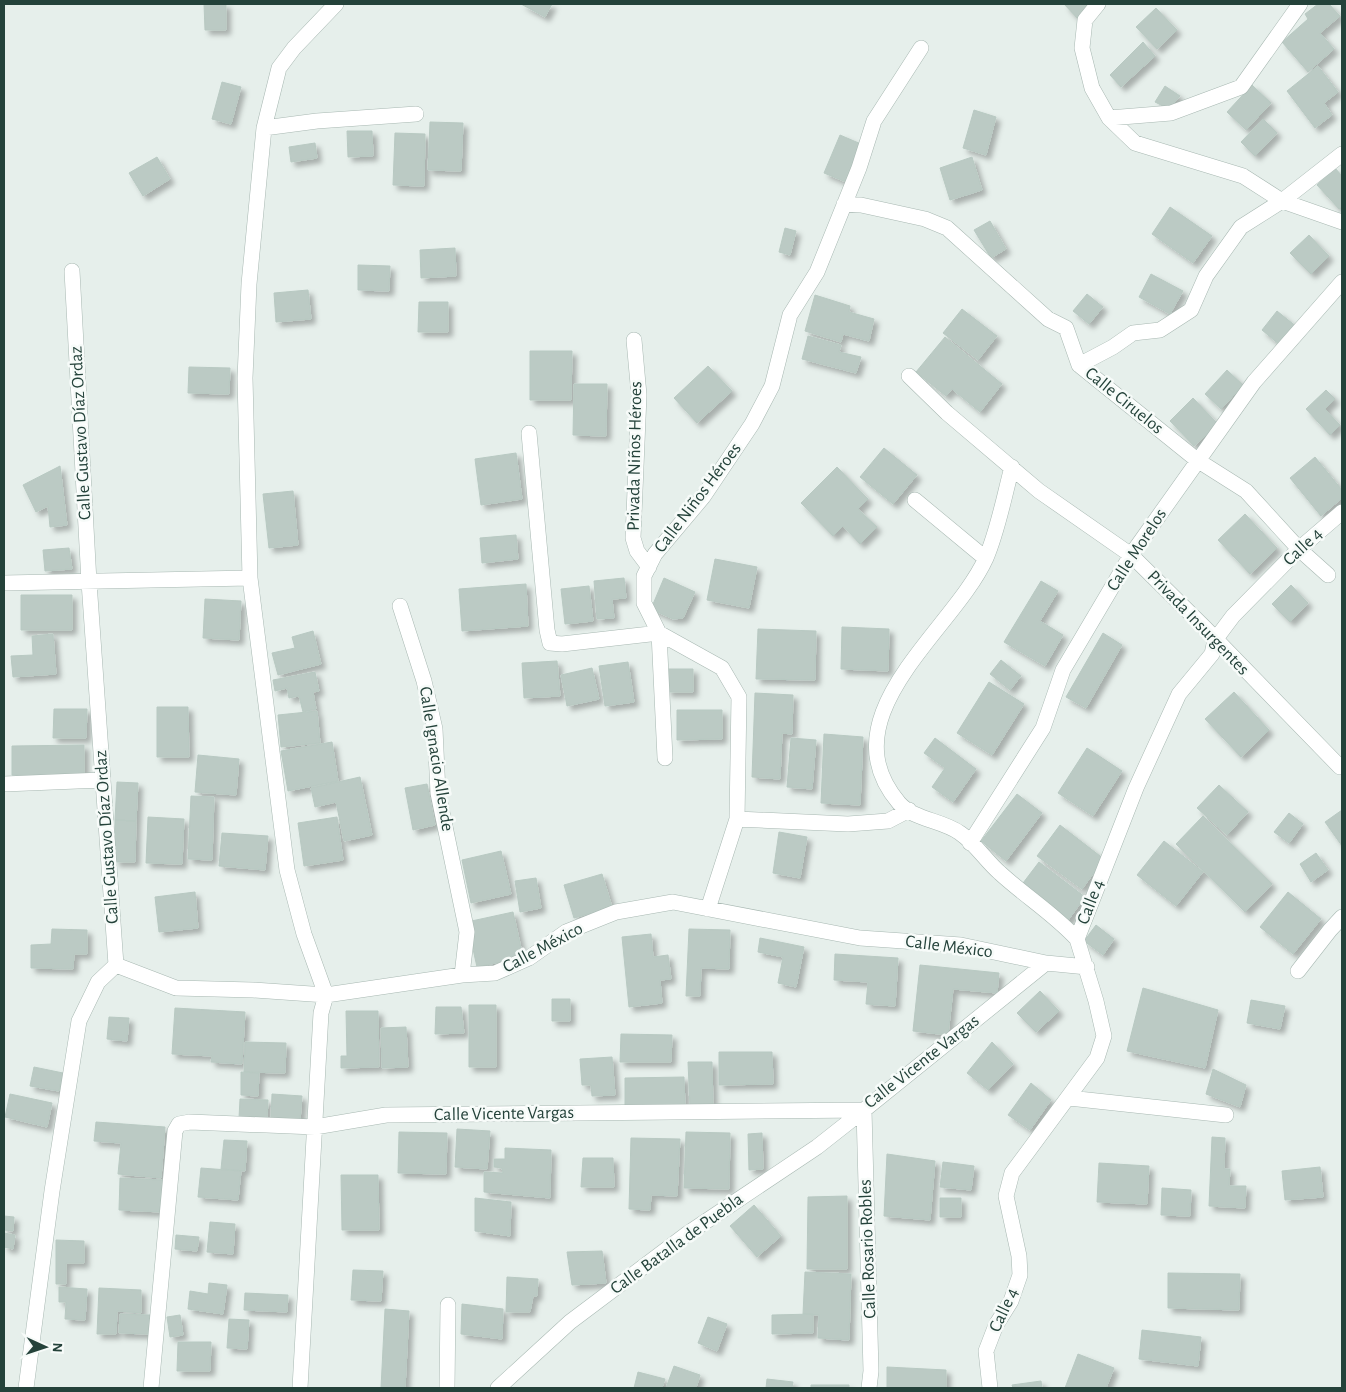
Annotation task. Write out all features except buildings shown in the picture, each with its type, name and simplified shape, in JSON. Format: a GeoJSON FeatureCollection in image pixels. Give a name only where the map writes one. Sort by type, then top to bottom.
{"type":"FeatureCollection","features":[{"type":"Feature","properties":{"kind":"street"},"geometry":{"type":"LineString","coordinates":[[300,1388],[321,1013],[326,995],[304,934],[287,870],[250,578],[246,378],[249,284],[264,128],[279,68],[336,4]]}},
{"type":"Feature","properties":{"kind":"street"},"geometry":{"type":"LineString","coordinates":[[1098,4],[1085,20],[1082,48],[1092,88],[1110,118],[1135,143],[1244,176],[1282,201],[1342,222]]}},
{"type":"Feature","properties":{"kind":"street"},"geometry":{"type":"LineString","coordinates":[[1110,118],[1171,113],[1241,87],[1300,4]]}},
{"type":"Feature","properties":{"kind":"street","name":"Calle Niños Héroes"},"geometry":{"type":"LineString","coordinates":[[659,633],[644,603],[644,576],[655,554],[703,497],[752,424],[772,386],[790,315],[817,272],[859,168],[874,121],[922,48]]}},
{"type":"Feature","properties":{"kind":"street"},"geometry":{"type":"LineString","coordinates":[[264,128],[317,121],[416,114]]}},
{"type":"Feature","properties":{"kind":"street"},"geometry":{"type":"LineString","coordinates":[[1079,365],[1113,347],[1133,333],[1160,330],[1191,310],[1206,276],[1241,227],[1282,201],[1342,154]]}},
{"type":"Feature","properties":{"kind":"street","name":"Calle Ciruelos"},"geometry":{"type":"LineString","coordinates":[[844,204],[861,205],[925,219],[947,228],[1048,319],[1066,328],[1079,365],[1197,460],[1246,491],[1299,549],[1328,575]]}},
{"type":"Feature","properties":{"kind":"street","name":"Calle Gustavo Díaz Ordaz"},"geometry":{"type":"LineString","coordinates":[[72,271],[89,582],[116,965]]}},
{"type":"Feature","properties":{"kind":"street","name":"Calle Morelos"},"geometry":{"type":"LineString","coordinates":[[970,843],[1043,728],[1063,670],[1131,555],[1254,382],[1342,282]]}},
{"type":"Feature","properties":{"kind":"street","name":"Privada Niños Héroes"},"geometry":{"type":"LineString","coordinates":[[634,340],[639,395],[633,538],[637,551],[649,567]]}},
{"type":"Feature","properties":{"kind":"street","name":"Privada Insurgentes"},"geometry":{"type":"LineString","coordinates":[[909,376],[947,413],[1040,491],[1131,555],[1206,628],[1215,640],[1340,767]]}},
{"type":"Feature","properties":{"kind":"street"},"geometry":{"type":"LineString","coordinates":[[529,432],[547,630],[550,643],[562,644],[659,633],[722,668],[739,697],[737,819],[708,909]]}},
{"type":"Feature","properties":{"kind":"street"},"geometry":{"type":"LineString","coordinates":[[1012,467],[985,558],[965,592],[900,677],[878,723],[876,755],[885,781],[900,804],[960,832],[1000,873],[1062,922],[1077,939]]}},
{"type":"Feature","properties":{"kind":"street"},"geometry":{"type":"LineString","coordinates":[[916,500],[985,558]]}},
{"type":"Feature","properties":{"kind":"street","name":"Calle 4"},"geometry":{"type":"LineString","coordinates":[[990,1388],[986,1351],[1020,1275],[1019,1256],[1006,1196],[1012,1173],[1097,1058],[1104,1036],[1087,967],[1077,939],[1136,788],[1180,694],[1212,654],[1215,640],[1233,616],[1299,549],[1342,512]]}},
{"type":"Feature","properties":{"kind":"street"},"geometry":{"type":"LineString","coordinates":[[4,583],[250,578]]}},
{"type":"Feature","properties":{"kind":"street","name":"Calle Ignacio Allende"},"geometry":{"type":"LineString","coordinates":[[400,606],[424,681],[435,729],[438,793],[467,932],[462,975]]}},
{"type":"Feature","properties":{"kind":"street"},"geometry":{"type":"LineString","coordinates":[[659,633],[665,758]]}},
{"type":"Feature","properties":{"kind":"street"},"geometry":{"type":"LineString","coordinates":[[4,784],[102,780]]}},
{"type":"Feature","properties":{"kind":"street"},"geometry":{"type":"LineString","coordinates":[[737,819],[848,824],[888,821],[910,810]]}},
{"type":"Feature","properties":{"kind":"street","name":"Calle México"},"geometry":{"type":"LineString","coordinates":[[116,965],[176,988],[253,990],[326,995],[462,975],[495,973],[530,958],[566,932],[616,912],[673,902],[860,938],[962,945],[1046,963],[1087,967]]}},
{"type":"Feature","properties":{"kind":"street"},"geometry":{"type":"LineString","coordinates":[[1298,971],[1330,930],[1342,918]]}},
{"type":"Feature","properties":{"kind":"street","name":"Calle Vicente Vargas"},"geometry":{"type":"LineString","coordinates":[[151,1388],[175,1131],[179,1124],[190,1122],[315,1127],[386,1115],[864,1110],[1046,963]]}},
{"type":"Feature","properties":{"kind":"street"},"geometry":{"type":"LineString","coordinates":[[26,1388],[52,1191],[79,1021],[98,982],[116,965]]}},
{"type":"Feature","properties":{"kind":"street"},"geometry":{"type":"LineString","coordinates":[[1069,1098],[1226,1115]]}},
{"type":"Feature","properties":{"kind":"street","name":"Calle Batalla de Puebla"},"geometry":{"type":"LineString","coordinates":[[498,1388],[570,1322],[687,1234],[818,1147],[864,1110]]}},
{"type":"Feature","properties":{"kind":"street","name":"Calle Rosario Robles"},"geometry":{"type":"LineString","coordinates":[[864,1110],[872,1371],[869,1388]]}},
{"type":"Feature","properties":{"kind":"street"},"geometry":{"type":"LineString","coordinates":[[447,1388],[448,1305]]}}]}
